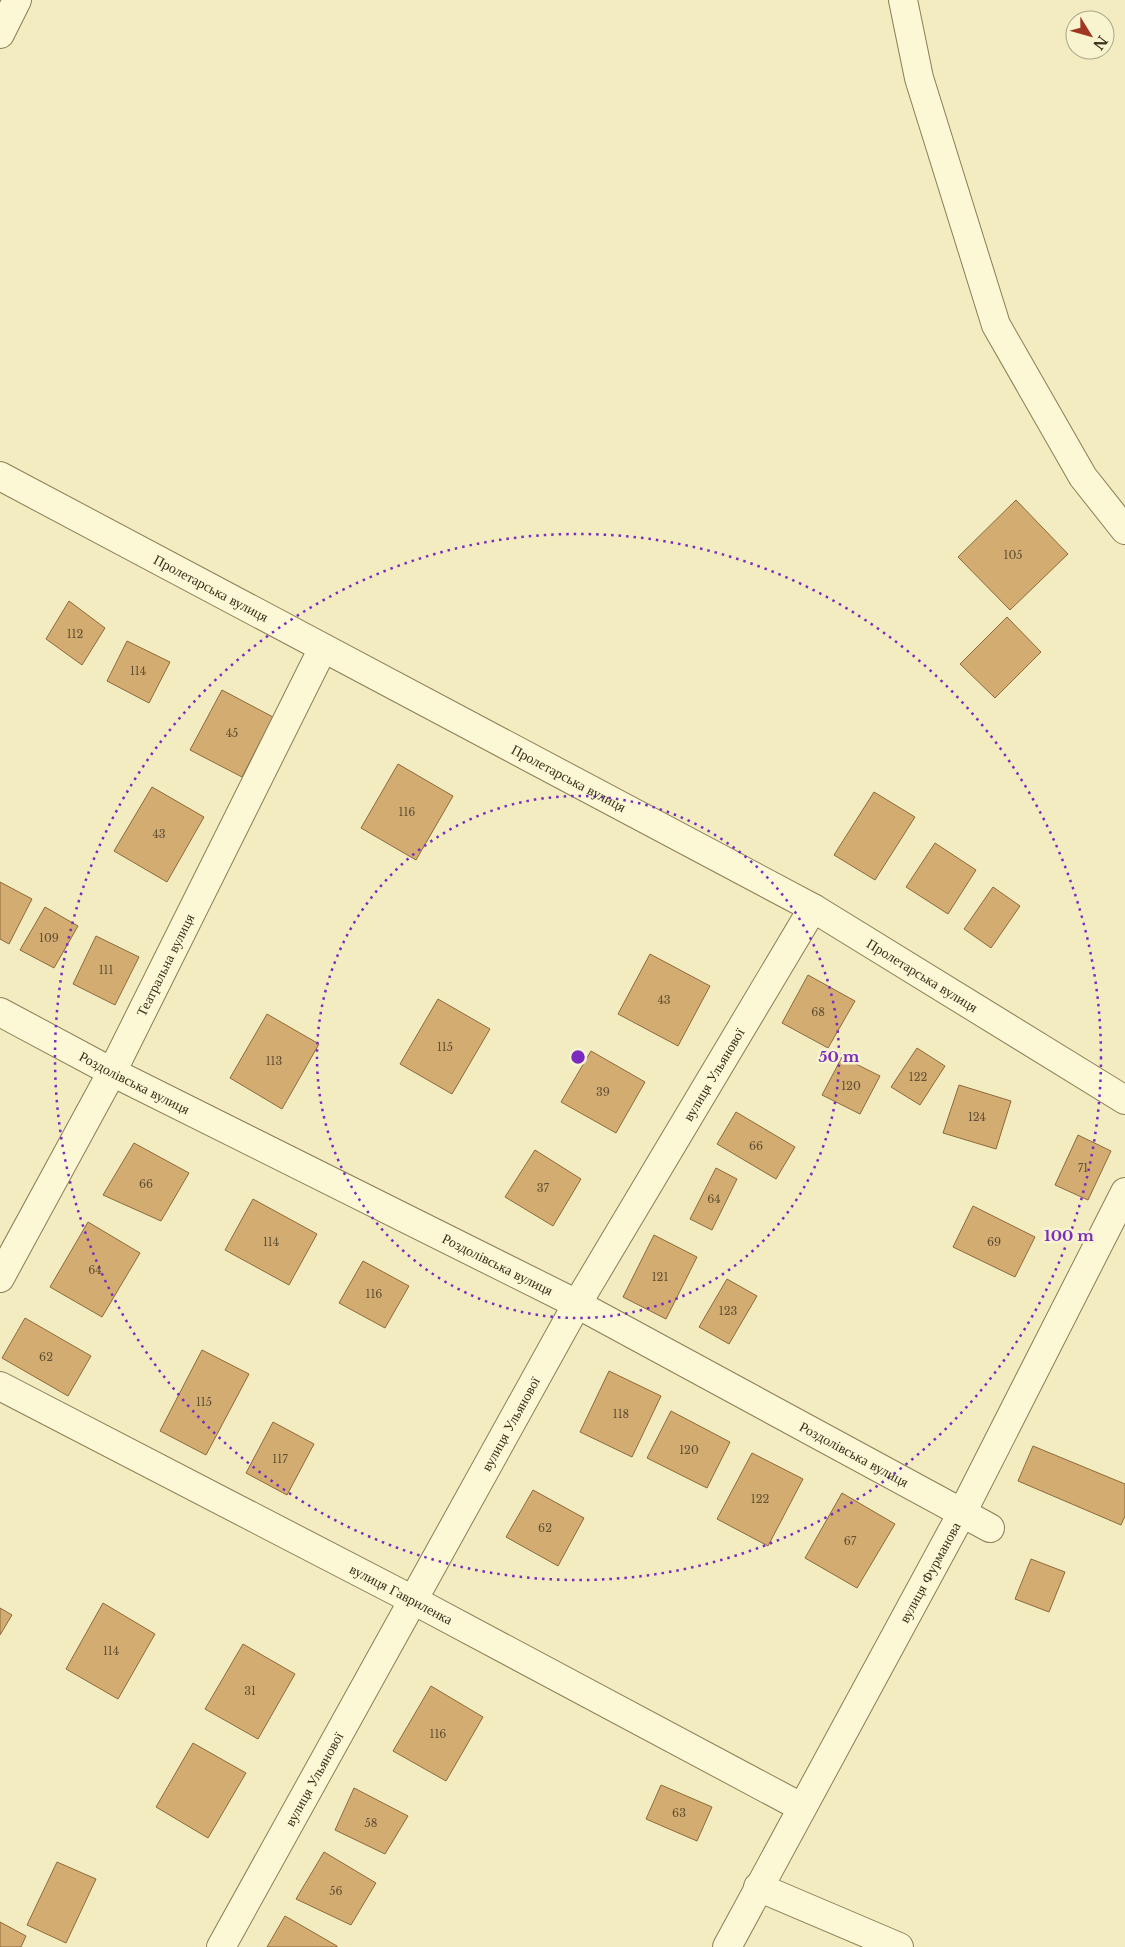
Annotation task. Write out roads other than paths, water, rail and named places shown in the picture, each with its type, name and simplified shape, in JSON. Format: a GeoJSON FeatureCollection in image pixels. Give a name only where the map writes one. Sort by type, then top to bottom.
{"type":"FeatureCollection","features":[{"type":"Feature","properties":{"kind":"street"},"geometry":{"type":"LineString","coordinates":[[0,34],[17,0]]}},
{"type":"Feature","properties":{"kind":"street"},"geometry":{"type":"LineString","coordinates":[[903,0],[920,78],[996,326],[1083,477],[1125,530]]}},
{"type":"Feature","properties":{"kind":"street","name":"Пролетарська вулиця"},"geometry":{"type":"LineString","coordinates":[[0,476],[814,908],[1125,1100]]}},
{"type":"Feature","properties":{"kind":"street","name":"Театральна вулиця"},"geometry":{"type":"LineString","coordinates":[[0,1278],[112,1072],[322,648]]}},
{"type":"Feature","properties":{"kind":"street","name":"вулиця Ульянової"},"geometry":{"type":"LineString","coordinates":[[221,1947],[577,1304],[814,908]]}},
{"type":"Feature","properties":{"kind":"street","name":"Роздолівська вулиця"},"geometry":{"type":"LineString","coordinates":[[0,1012],[112,1072],[577,1304],[990,1528]]}},
{"type":"Feature","properties":{"kind":"street","name":"вулиця Фурманова"},"geometry":{"type":"LineString","coordinates":[[727,1947],[758,1886],[962,1513],[1125,1192]]}},
{"type":"Feature","properties":{"kind":"street","name":"вулиця Гавриленка"},"geometry":{"type":"LineString","coordinates":[[0,1386],[413,1600],[801,1807]]}},
{"type":"Feature","properties":{"kind":"street"},"geometry":{"type":"LineString","coordinates":[[758,1886],[899,1947]]}}]}
